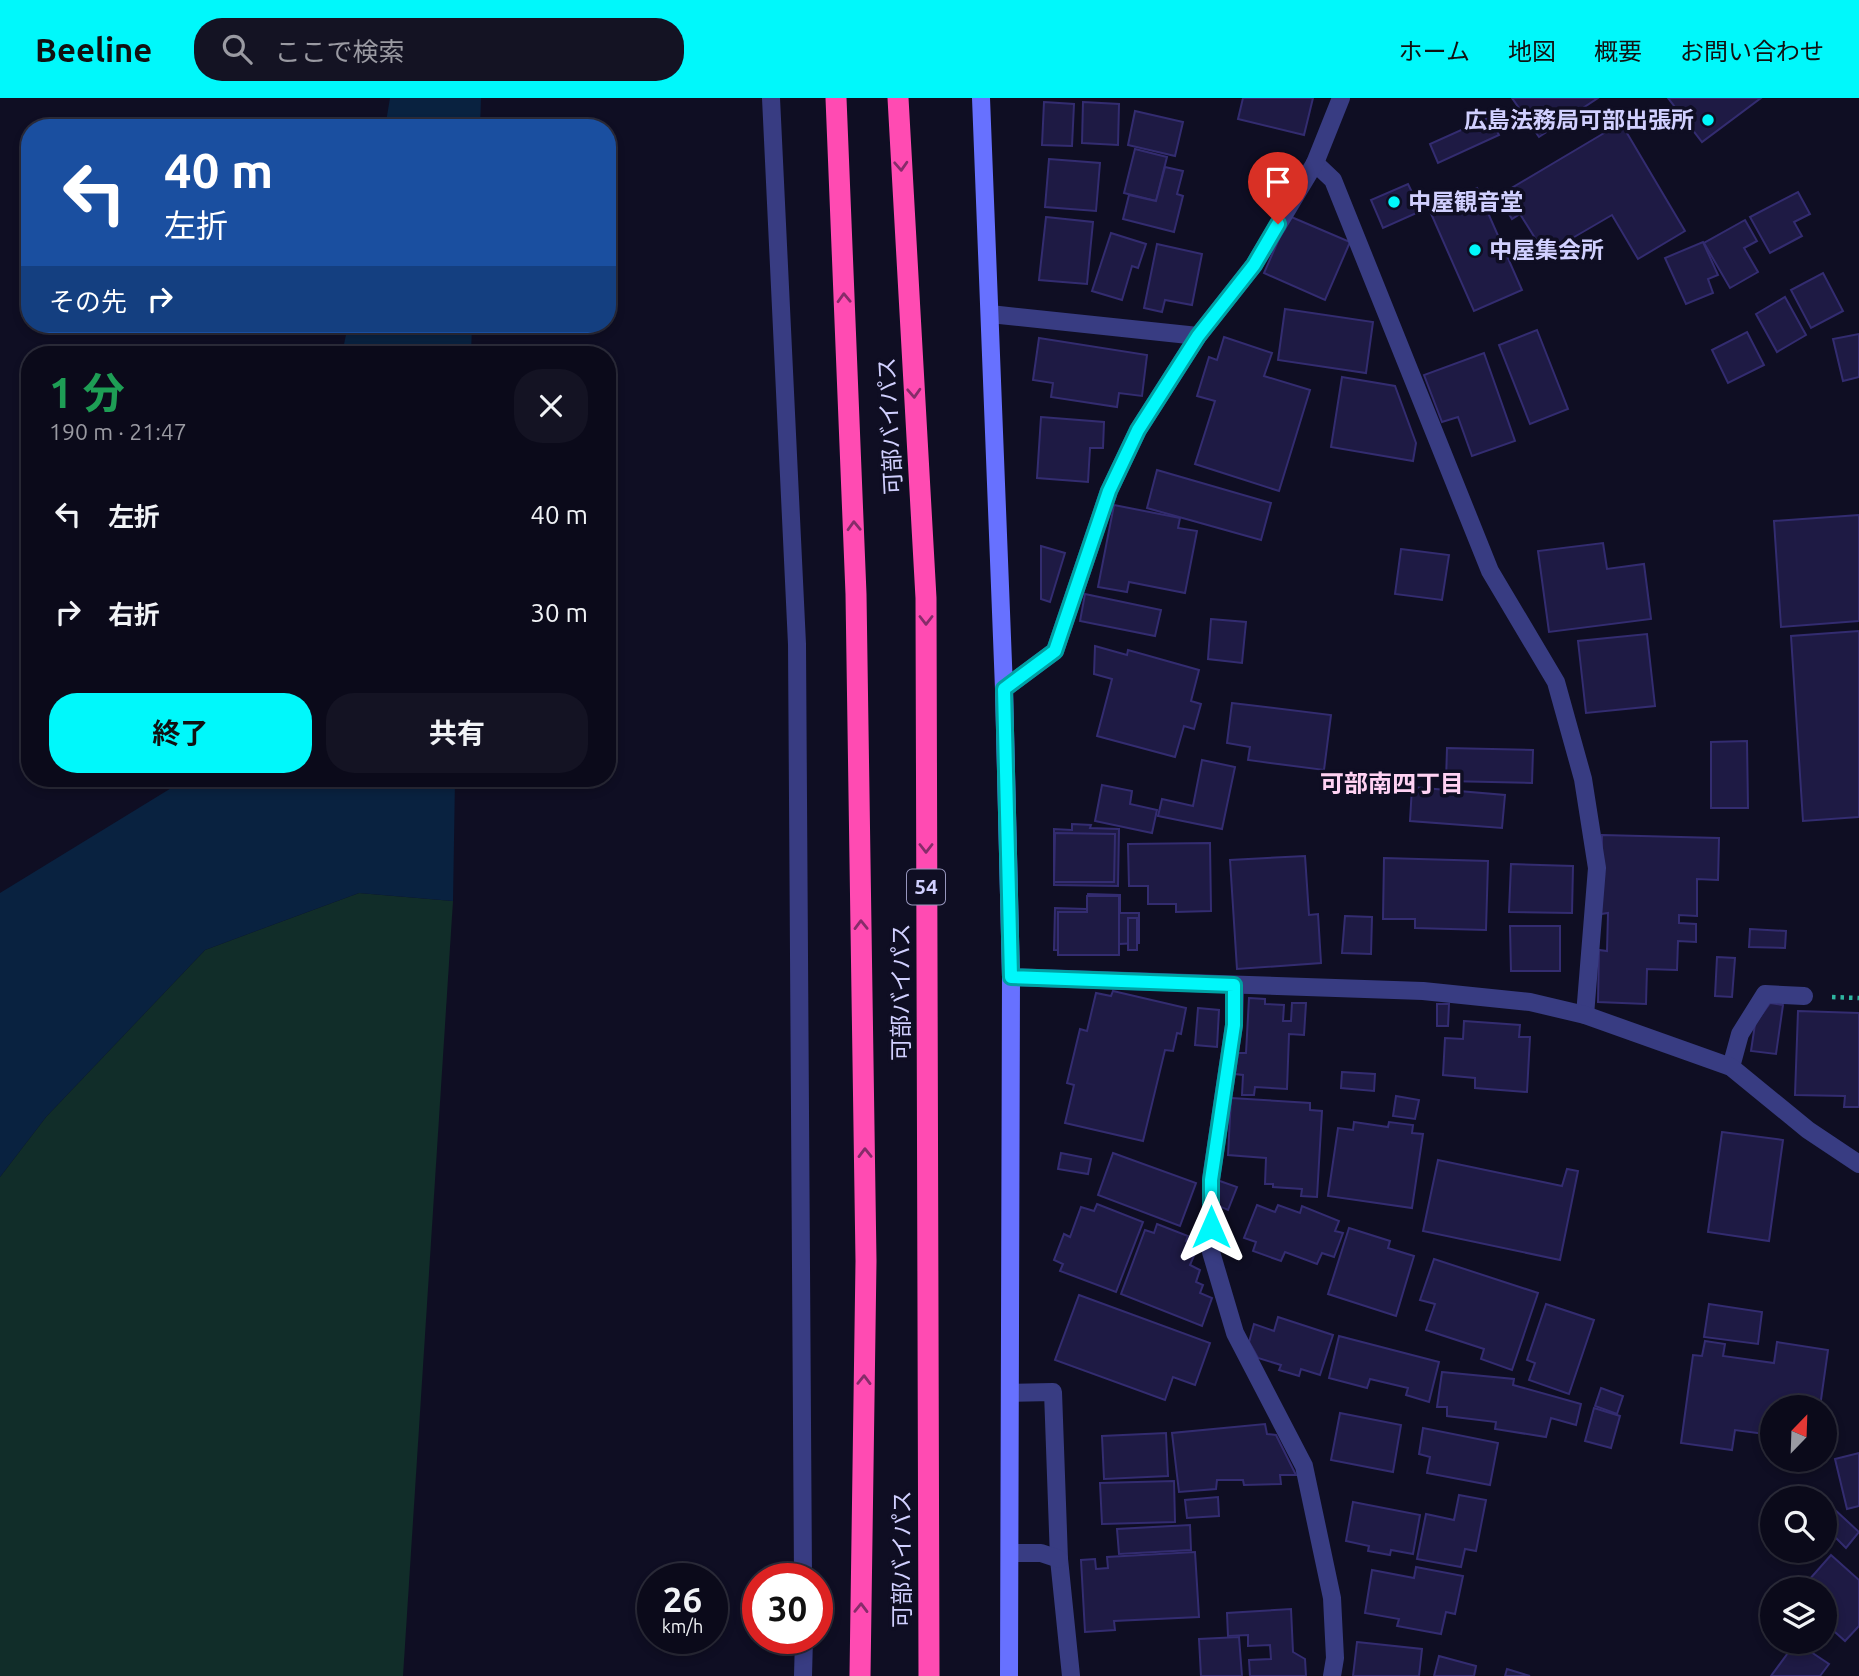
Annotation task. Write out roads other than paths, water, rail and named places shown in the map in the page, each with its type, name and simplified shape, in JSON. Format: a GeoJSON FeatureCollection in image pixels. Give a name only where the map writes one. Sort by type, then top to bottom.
{"type":"FeatureCollection","features":[{"type":"Feature","properties":{"kind":"highway","name":"可部バイパス"},"geometry":{"type":"LineString","coordinates":[[836,98],[857,649],[866,1261],[860,1676]]}},
{"type":"Feature","properties":{"kind":"highway","name":"可部バイパス"},"geometry":{"type":"LineString","coordinates":[[898,98],[926,598],[929,1676]]}},
{"type":"Feature","properties":{"kind":"street"},"geometry":{"type":"LineString","coordinates":[[771,98],[797,644],[803,1563]]}},
{"type":"Feature","properties":{"kind":"street"},"geometry":{"type":"LineString","coordinates":[[981,98],[1004,689],[1011,977],[1010,1676]]}},
{"type":"Feature","properties":{"kind":"street"},"geometry":{"type":"LineString","coordinates":[[1004,689],[1055,651],[1109,491],[1138,430],[1198,336],[1254,265],[1315,163],[1341,98]]}},
{"type":"Feature","properties":{"kind":"street"},"geometry":{"type":"LineString","coordinates":[[1315,163],[1333,180],[1490,571],[1556,682],[1583,779],[1597,868],[1585,1015]]}},
{"type":"Feature","properties":{"kind":"street"},"geometry":{"type":"LineString","coordinates":[[990,314],[1198,336]]}},
{"type":"Feature","properties":{"kind":"street"},"geometry":{"type":"LineString","coordinates":[[1011,977],[1423,991],[1530,1002],[1585,1015],[1731,1067],[1808,1130],[1859,1164]]}},
{"type":"Feature","properties":{"kind":"street"},"geometry":{"type":"LineString","coordinates":[[1234,985],[1234,1025],[1211,1180],[1211,1252],[1235,1333],[1304,1466],[1332,1598],[1335,1658],[1332,1676]]}},
{"type":"Feature","properties":{"kind":"street"},"geometry":{"type":"LineString","coordinates":[[1731,1067],[1740,1034],[1765,994],[1804,996]]}},
{"type":"Feature","properties":{"kind":"street"},"geometry":{"type":"LineString","coordinates":[[1010,1394],[1053,1392],[1059,1559],[1072,1676]]}},
{"type":"Feature","properties":{"kind":"street"},"geometry":{"type":"LineString","coordinates":[[1010,1553],[1041,1553],[1059,1559]]}},
{"type":"Feature","properties":{"kind":"street"},"geometry":{"type":"LineString","coordinates":[[803,1676],[804,1654]]}},
{"type":"Feature","properties":{"kind":"water"},"geometry":{"type":"Polygon","coordinates":[[[390,98],[481,98],[480,119],[386,119],[390,98]]]}},
{"type":"Feature","properties":{"kind":"water"},"geometry":{"type":"Polygon","coordinates":[[[346,333],[472,333],[471,346],[344,346],[346,333]]]}},
{"type":"Feature","properties":{"kind":"water"},"geometry":{"type":"Polygon","coordinates":[[[173,787],[455,787],[453,901],[359,893],[205,950],[46,1117],[0,1177],[0,893],[173,787]]]}},
{"type":"Feature","properties":{"kind":"place","name":"広島法務局可部出張所"},"geometry":{"type":"Point","coordinates":[1708,120]}},
{"type":"Feature","properties":{"kind":"place","name":"中屋観音堂"},"geometry":{"type":"Point","coordinates":[1394,202]}},
{"type":"Feature","properties":{"kind":"place","name":"中屋集会所"},"geometry":{"type":"Point","coordinates":[1475,250]}},
{"type":"Feature","properties":{"kind":"district","name":"可部南四丁目"},"geometry":{"type":"Point","coordinates":[1392,784]}}]}
